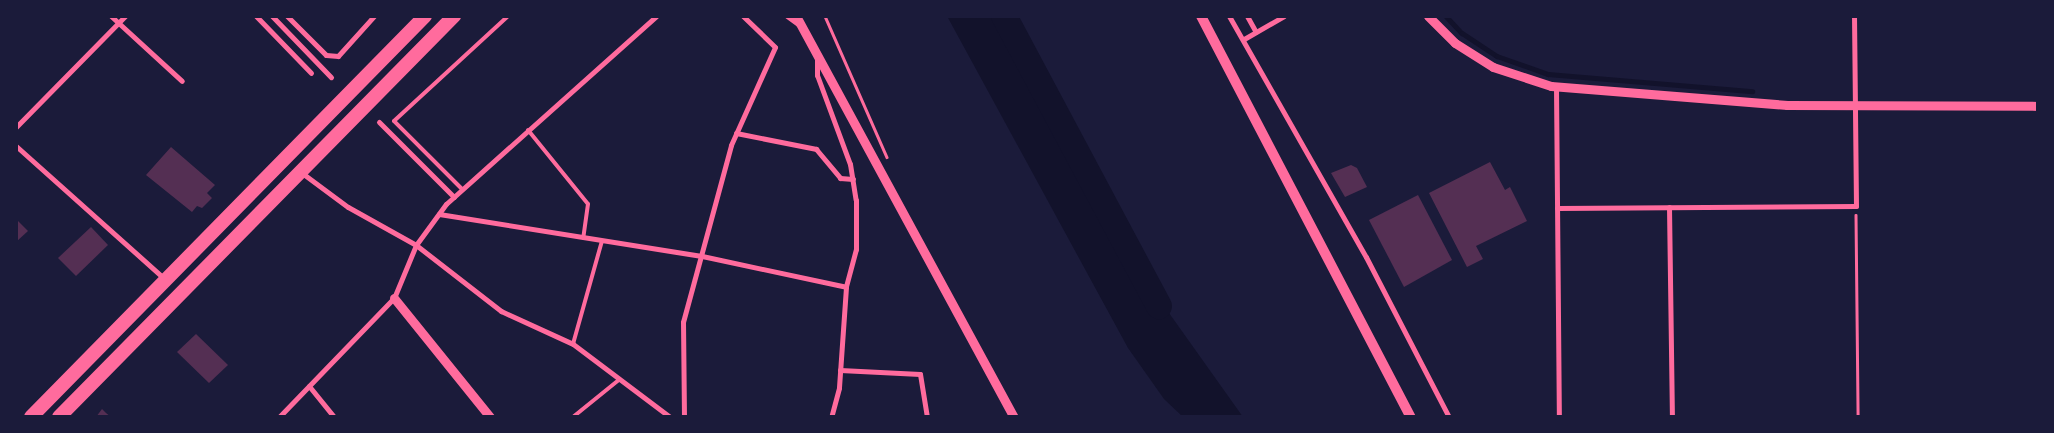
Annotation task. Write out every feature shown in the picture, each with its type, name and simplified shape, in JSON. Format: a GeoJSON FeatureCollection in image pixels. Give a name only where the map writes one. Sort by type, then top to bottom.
{"type":"FeatureCollection","features":[{"type":"Feature","properties":{"kind":"highway"},"geometry":{"type":"LineString","coordinates":[[31,417],[425,16]]}},
{"type":"Feature","properties":{"kind":"highway"},"geometry":{"type":"LineString","coordinates":[[59,417],[454,16]]}},
{"type":"Feature","properties":{"kind":"main road"},"geometry":{"type":"LineString","coordinates":[[1201,16],[1411,417]]}},
{"type":"Feature","properties":{"kind":"street"},"geometry":{"type":"LineString","coordinates":[[111,16],[182,81]]}},
{"type":"Feature","properties":{"kind":"street"},"geometry":{"type":"LineString","coordinates":[[16,127],[125,16]]}},
{"type":"Feature","properties":{"kind":"street"},"geometry":{"type":"LineString","coordinates":[[256,16],[311,73]]}},
{"type":"Feature","properties":{"kind":"street"},"geometry":{"type":"LineString","coordinates":[[272,16],[331,77]]}},
{"type":"Feature","properties":{"kind":"street"},"geometry":{"type":"LineString","coordinates":[[287,16],[326,55],[338,56],[374,16]]}},
{"type":"Feature","properties":{"kind":"street"},"geometry":{"type":"LineString","coordinates":[[279,417],[394,298],[416,245],[454,197],[656,16]]}},
{"type":"Feature","properties":{"kind":"street"},"geometry":{"type":"LineString","coordinates":[[684,417],[683,322],[736,133],[775,47],[744,16]]}},
{"type":"Feature","properties":{"kind":"street"},"geometry":{"type":"LineString","coordinates":[[787,16],[803,28]]}},
{"type":"Feature","properties":{"kind":"street"},"geometry":{"type":"LineString","coordinates":[[796,16],[1014,417]]}},
{"type":"Feature","properties":{"kind":"street"},"geometry":{"type":"LineString","coordinates":[[1229,16],[1244,39],[1366,257],[1448,417]]}},
{"type":"Feature","properties":{"kind":"street"},"geometry":{"type":"LineString","coordinates":[[1247,16],[1256,32]]}},
{"type":"Feature","properties":{"kind":"street"},"geometry":{"type":"LineString","coordinates":[[1244,39],[1284,16]]}},
{"type":"Feature","properties":{"kind":"street"},"geometry":{"type":"LineString","coordinates":[[1428,16],[1455,43],[1493,67],[1524,79],[1556,87],[1787,105],[2038,106]]}},
{"type":"Feature","properties":{"kind":"street"},"geometry":{"type":"LineString","coordinates":[[1557,208],[1856,206],[1854,16]]}},
{"type":"Feature","properties":{"kind":"street"},"geometry":{"type":"LineString","coordinates":[[817,53],[817,75],[850,164],[856,200],[856,249],[846,287],[839,388],[831,417]]}},
{"type":"Feature","properties":{"kind":"street"},"geometry":{"type":"LineString","coordinates":[[1556,87],[1560,417]]}},
{"type":"Feature","properties":{"kind":"street"},"geometry":{"type":"LineString","coordinates":[[378,122],[454,197]]}},
{"type":"Feature","properties":{"kind":"street"},"geometry":{"type":"LineString","coordinates":[[736,133],[816,149],[840,178],[852,179]]}},
{"type":"Feature","properties":{"kind":"street"},"geometry":{"type":"LineString","coordinates":[[16,146],[166,279]]}},
{"type":"Feature","properties":{"kind":"street"},"geometry":{"type":"LineString","coordinates":[[301,172],[348,207],[416,245],[501,311],[574,344],[670,417]]}},
{"type":"Feature","properties":{"kind":"street"},"geometry":{"type":"LineString","coordinates":[[1669,207],[1672,417]]}},
{"type":"Feature","properties":{"kind":"street"},"geometry":{"type":"LineString","coordinates":[[439,214],[702,256],[846,287]]}},
{"type":"Feature","properties":{"kind":"street"},"geometry":{"type":"LineString","coordinates":[[394,298],[490,417]]}},
{"type":"Feature","properties":{"kind":"street"},"geometry":{"type":"LineString","coordinates":[[840,370],[920,374],[927,417]]}},
{"type":"Feature","properties":{"kind":"street"},"geometry":{"type":"LineString","coordinates":[[309,386],[334,417]]}},
{"type":"Feature","properties":{"kind":"lane"},"geometry":{"type":"LineString","coordinates":[[462,189],[394,121],[508,16]]}},
{"type":"Feature","properties":{"kind":"lane"},"geometry":{"type":"LineString","coordinates":[[528,130],[588,204],[583,238]]}},
{"type":"Feature","properties":{"kind":"lane"},"geometry":{"type":"LineString","coordinates":[[574,344],[602,241]]}},
{"type":"Feature","properties":{"kind":"lane"},"geometry":{"type":"LineString","coordinates":[[573,417],[620,379]]}},
{"type":"Feature","properties":{"kind":"path"},"geometry":{"type":"LineString","coordinates":[[825,16],[888,160]]}},
{"type":"Feature","properties":{"kind":"path"},"geometry":{"type":"LineString","coordinates":[[1856,206],[1858,417]]}},
{"type":"Feature","properties":{"kind":"shaded area"},"geometry":{"type":"Polygon","coordinates":[[[947,16],[1002,16],[1142,275],[1243,417],[1183,417],[1164,399],[1128,348],[947,16]]]}},
{"type":"Feature","properties":{"kind":"building"},"geometry":{"type":"Polygon","coordinates":[[[171,147],[215,185],[207,193],[212,198],[202,208],[197,206],[192,212],[146,175],[171,147]]]}},
{"type":"Feature","properties":{"kind":"building"},"geometry":{"type":"Polygon","coordinates":[[[1490,162],[1505,190],[1510,187],[1527,221],[1476,246],[1483,259],[1467,267],[1429,193],[1490,162]]]}},
{"type":"Feature","properties":{"kind":"building"},"geometry":{"type":"Polygon","coordinates":[[[1351,165],[1357,168],[1367,187],[1345,197],[1331,173],[1351,165]]]}},
{"type":"Feature","properties":{"kind":"building"},"geometry":{"type":"Polygon","coordinates":[[[1418,195],[1452,260],[1404,287],[1369,220],[1418,195]]]}},
{"type":"Feature","properties":{"kind":"building"},"geometry":{"type":"Polygon","coordinates":[[[16,219],[28,231],[16,242],[16,219]]]}},
{"type":"Feature","properties":{"kind":"building"},"geometry":{"type":"Polygon","coordinates":[[[91,227],[108,245],[76,276],[58,258],[91,227]]]}},
{"type":"Feature","properties":{"kind":"building"},"geometry":{"type":"Polygon","coordinates":[[[196,334],[228,365],[209,383],[177,352],[196,334]]]}},
{"type":"Feature","properties":{"kind":"building"},"geometry":{"type":"Polygon","coordinates":[[[102,409],[106,413],[111,417],[96,417],[102,409]]]}},
{"type":"Feature","properties":{"kind":"waterway"},"geometry":{"type":"LineString","coordinates":[[1004,16],[1159,306]]}},
{"type":"Feature","properties":{"kind":"waterway"},"geometry":{"type":"LineString","coordinates":[[1446,16],[1462,33],[1497,56],[1548,74],[1752,91]]}}]}
